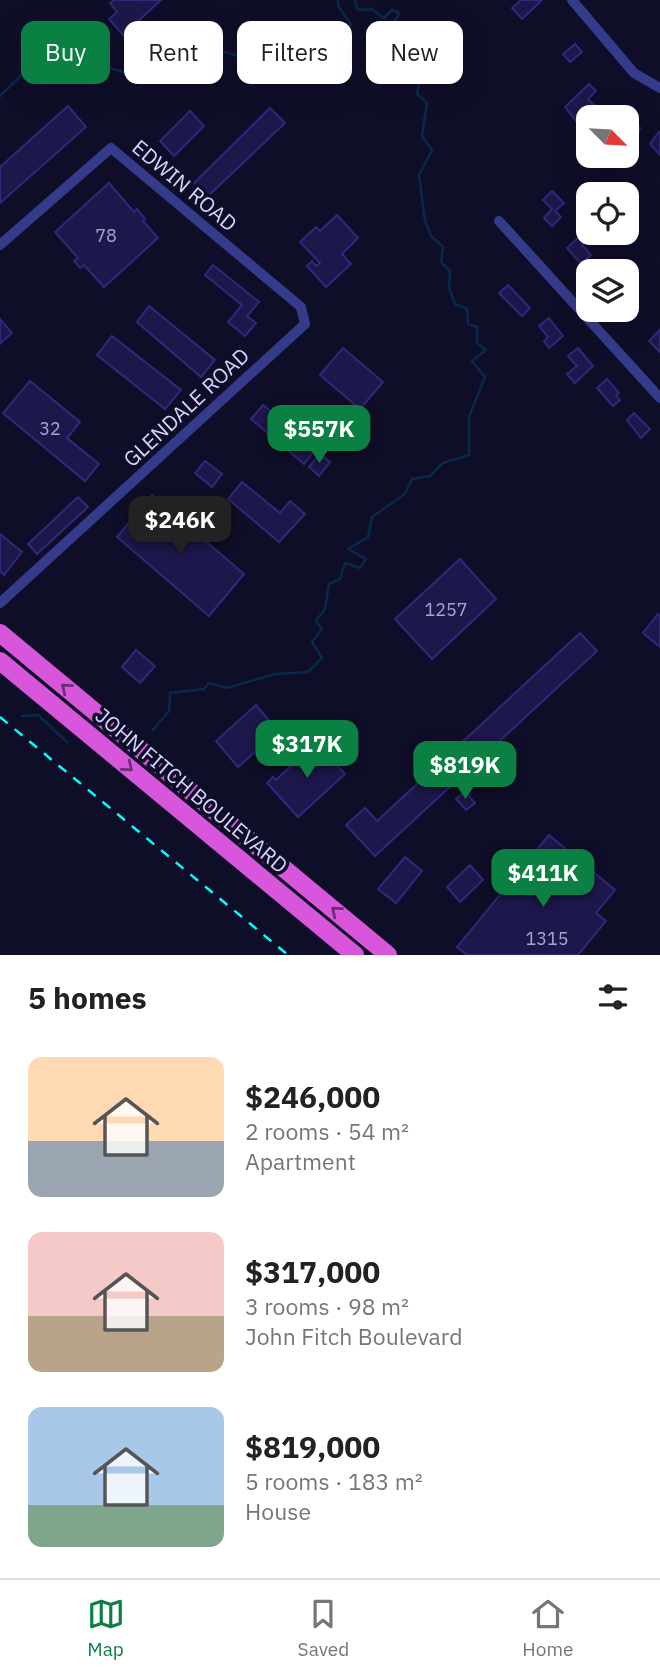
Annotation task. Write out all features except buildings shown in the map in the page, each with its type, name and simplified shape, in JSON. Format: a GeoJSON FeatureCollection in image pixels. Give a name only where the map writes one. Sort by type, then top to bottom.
{"type":"FeatureCollection","features":[{"type":"Feature","properties":{"kind":"highway","name":"JOHN FITCH BOULEVARD"},"geometry":{"type":"LineString","coordinates":[[0,634],[388,955]]}},
{"type":"Feature","properties":{"kind":"highway","name":"JOHN FITCH BOULEVARD"},"geometry":{"type":"LineString","coordinates":[[0,661],[355,955]]}},
{"type":"Feature","properties":{"kind":"street"},"geometry":{"type":"LineString","coordinates":[[572,0],[634,73],[660,88]]}},
{"type":"Feature","properties":{"kind":"street","name":"EDWIN ROAD"},"geometry":{"type":"LineString","coordinates":[[0,245],[111,148],[301,307],[306,324]]}},
{"type":"Feature","properties":{"kind":"street"},"geometry":{"type":"LineString","coordinates":[[499,221],[660,398]]}},
{"type":"Feature","properties":{"kind":"street","name":"GLENDALE ROAD"},"geometry":{"type":"LineString","coordinates":[[0,603],[306,324]]}},
{"type":"Feature","properties":{"kind":"waterway"},"geometry":{"type":"LineString","coordinates":[[223,53],[227,52],[245,59],[264,47],[276,50],[283,48],[285,29],[296,27],[310,43],[325,30],[339,38],[346,35],[351,24],[338,6],[338,0]]}},
{"type":"Feature","properties":{"kind":"waterway"},"geometry":{"type":"LineString","coordinates":[[153,730],[169,711],[170,693],[204,689],[209,683],[227,688],[275,674],[308,672],[322,658],[312,642],[322,629],[316,621],[325,609],[329,584],[340,579],[345,563],[360,568],[366,559],[348,549],[368,537],[372,517],[405,494],[412,479],[430,476],[443,463],[469,455],[469,417],[485,377],[472,361],[486,350],[477,343],[477,327],[468,324],[467,309],[455,304],[449,288],[450,271],[441,262],[443,247],[431,236],[425,221],[419,175],[432,150],[422,136],[427,103],[417,94],[423,62],[409,43],[396,45],[388,34],[399,13],[392,10],[384,18],[371,9],[358,10],[355,0]]}},
{"type":"Feature","properties":{"kind":"waterway"},"geometry":{"type":"LineString","coordinates":[[0,96],[28,69],[62,72],[91,63],[124,72]]}},
{"type":"Feature","properties":{"kind":"waterway"},"geometry":{"type":"LineString","coordinates":[[22,716],[38,715],[67,742]]}},
{"type":"Feature","properties":{"kind":"railway"},"geometry":{"type":"LineString","coordinates":[[0,717],[288,955]]}}]}
